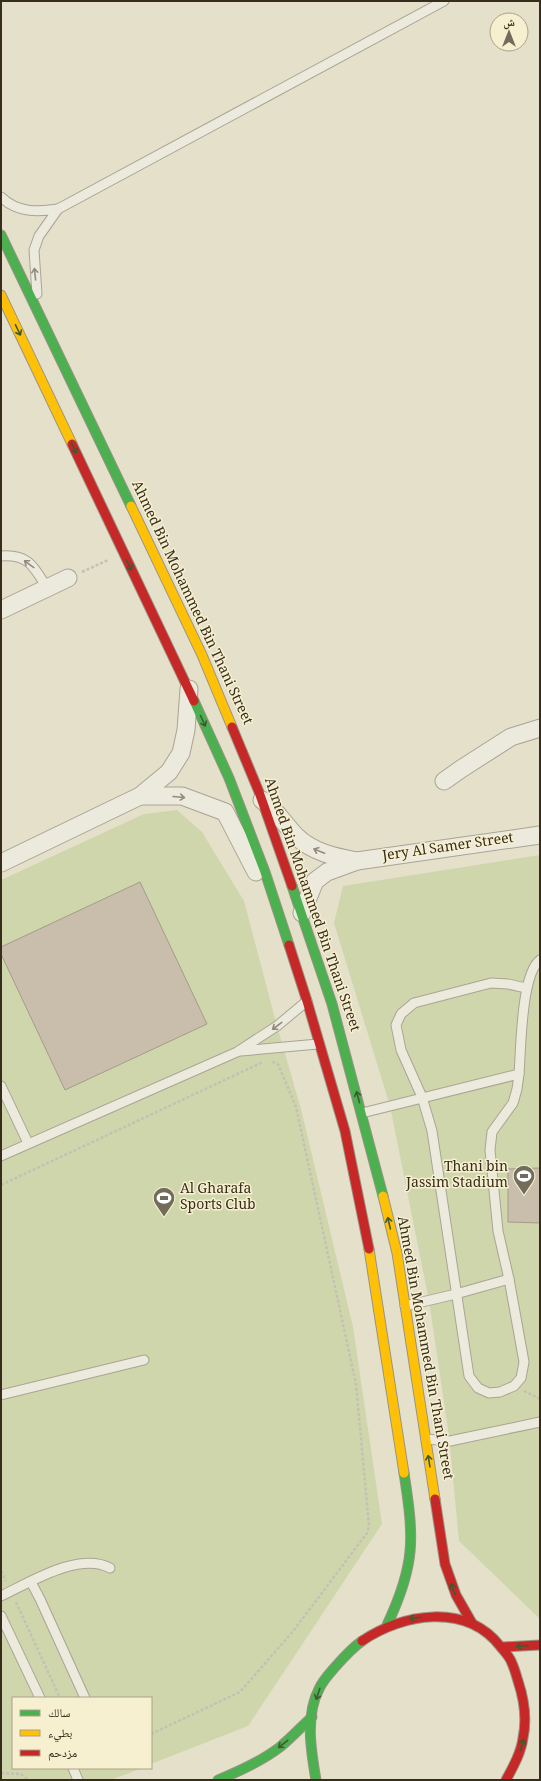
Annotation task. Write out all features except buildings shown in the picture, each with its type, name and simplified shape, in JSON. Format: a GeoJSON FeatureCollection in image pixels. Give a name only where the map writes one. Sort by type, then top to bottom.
{"type":"FeatureCollection","features":[{"type":"Feature","properties":{"kind":"street","name":"Ahmed Bin Mohammed Bin Thani Street"},"geometry":{"type":"LineString","coordinates":[[1,235],[202,654],[262,800],[302,913],[332,1004],[362,1113],[396,1253],[406,1306],[446,1564],[456,1595],[472,1623]]}},
{"type":"Feature","properties":{"kind":"street"},"geometry":{"type":"LineString","coordinates":[[1,295],[189,689],[245,819],[307,1001],[318,1044],[343,1124],[363,1215],[395,1401],[411,1516],[413,1550],[410,1566],[400,1600],[387,1625]]}},
{"type":"Feature","properties":{"kind":"street"},"geometry":{"type":"LineString","coordinates":[[1,610],[68,578]]}},
{"type":"Feature","properties":{"kind":"street"},"geometry":{"type":"LineString","coordinates":[[1,863],[140,796],[169,772],[180,753],[186,730],[189,689]]}},
{"type":"Feature","properties":{"kind":"street"},"geometry":{"type":"LineString","coordinates":[[444,781],[510,737],[540,728]]}},
{"type":"Feature","properties":{"kind":"street"},"geometry":{"type":"LineString","coordinates":[[140,796],[182,796],[225,812],[281,922]]}},
{"type":"Feature","properties":{"kind":"street","name":"Jery Al Samer Street"},"geometry":{"type":"LineString","coordinates":[[262,800],[275,809],[296,836],[306,844],[326,853],[357,861]]}},
{"type":"Feature","properties":{"kind":"street","name":"Jery Al Samer Street"},"geometry":{"type":"LineString","coordinates":[[302,913],[315,881],[327,872],[357,861],[540,835]]}},
{"type":"Feature","properties":{"kind":"street"},"geometry":{"type":"LineString","coordinates":[[316,1780],[311,1752],[312,1717],[318,1690],[338,1660],[359,1641],[387,1625],[405,1620],[434,1616],[446,1616],[472,1623],[490,1633],[513,1661],[520,1679],[526,1721],[525,1735],[518,1759],[506,1780]]}},
{"type":"Feature","properties":{"kind":"street"},"geometry":{"type":"LineString","coordinates":[[503,1647],[540,1645]]}},
{"type":"Feature","properties":{"kind":"street"},"geometry":{"type":"LineString","coordinates":[[526,1721],[533,1711]]}},
{"type":"Feature","properties":{"kind":"street"},"geometry":{"type":"LineString","coordinates":[[218,1780],[245,1769],[268,1755],[287,1742],[312,1717]]}},
{"type":"Feature","properties":{"kind":"lane"},"geometry":{"type":"LineString","coordinates":[[1,197],[6,202],[22,209],[37,212],[58,209],[444,1]]}},
{"type":"Feature","properties":{"kind":"lane"},"geometry":{"type":"LineString","coordinates":[[39,313],[34,250],[39,236],[58,209]]}},
{"type":"Feature","properties":{"kind":"lane"},"geometry":{"type":"LineString","coordinates":[[1,556],[15,555],[32,565],[47,588]]}},
{"type":"Feature","properties":{"kind":"lane"},"geometry":{"type":"LineString","coordinates":[[526,988],[508,984],[491,983],[414,1003],[401,1014],[396,1025],[401,1050],[422,1097],[432,1131],[469,1376],[478,1388],[488,1393],[500,1392],[514,1386],[521,1378],[524,1362],[509,1279],[498,1231],[490,1150],[492,1132],[513,1103],[517,1089],[526,988],[535,964],[540,960]]}},
{"type":"Feature","properties":{"kind":"lane"},"geometry":{"type":"LineString","coordinates":[[1,1156],[237,1052],[277,1026],[307,1001]]}},
{"type":"Feature","properties":{"kind":"lane"},"geometry":{"type":"LineString","coordinates":[[237,1052],[282,1046],[318,1044]]}},
{"type":"Feature","properties":{"kind":"lane"},"geometry":{"type":"LineString","coordinates":[[362,1113],[519,1074]]}},
{"type":"Feature","properties":{"kind":"lane"},"geometry":{"type":"LineString","coordinates":[[1,1086],[28,1143]]}},
{"type":"Feature","properties":{"kind":"lane"},"geometry":{"type":"LineString","coordinates":[[406,1306],[509,1279]]}},
{"type":"Feature","properties":{"kind":"lane"},"geometry":{"type":"LineString","coordinates":[[1,1395],[144,1360]]}},
{"type":"Feature","properties":{"kind":"lane"},"geometry":{"type":"LineString","coordinates":[[426,1439],[450,1441],[540,1422]]}},
{"type":"Feature","properties":{"kind":"lane"},"geometry":{"type":"LineString","coordinates":[[1,1596],[64,1567],[83,1564],[105,1566],[110,1568]]}},
{"type":"Feature","properties":{"kind":"lane"},"geometry":{"type":"LineString","coordinates":[[31,1582],[85,1697]]}},
{"type":"Feature","properties":{"kind":"lane"},"geometry":{"type":"LineString","coordinates":[[1,1616],[40,1697]]}},
{"type":"Feature","properties":{"kind":"lane"},"geometry":{"type":"LineString","coordinates":[[73,1769],[77,1779]]}},
{"type":"Feature","properties":{"kind":"path"},"geometry":{"type":"LineString","coordinates":[[68,578],[124,553]]}},
{"type":"Feature","properties":{"kind":"path"},"geometry":{"type":"LineString","coordinates":[[1,1185],[268,1059],[278,1064],[296,1107],[356,1384],[369,1526],[367,1533],[294,1630],[240,1692],[152,1734]]}},
{"type":"Feature","properties":{"kind":"path"},"geometry":{"type":"LineString","coordinates":[[514,1386],[540,1399]]}},
{"type":"Feature","properties":{"kind":"path"},"geometry":{"type":"LineString","coordinates":[[1,1571],[60,1697]]}},
{"type":"Feature","properties":{"kind":"path"},"geometry":{"type":"LineString","coordinates":[[1,1773],[21,1774],[28,1780]]}},
{"type":"Feature","properties":{"kind":"green space","name":"Al Gharafa Sports Club"},"geometry":{"type":"Polygon","coordinates":[[[177,810],[202,832],[244,901],[277,1026],[301,1109],[353,1327],[382,1524],[248,1726],[152,1764],[152,1697],[12,1697],[12,1769],[139,1769],[111,1780],[1,1780],[1,880],[144,814],[177,810]]]}},
{"type":"Feature","properties":{"kind":"green space"},"geometry":{"type":"Polygon","coordinates":[[[540,855],[540,1619],[459,1541],[449,1436],[429,1301],[390,1106],[334,923],[343,886],[540,855]]]}},
{"type":"Feature","properties":{"kind":"traffic: fast"},"geometry":{"type":"LineString","coordinates":[[1,235],[131,506]]}},
{"type":"Feature","properties":{"kind":"traffic: fast"},"geometry":{"type":"LineString","coordinates":[[194,701],[229,778],[265,872],[289,945]]}},
{"type":"Feature","properties":{"kind":"traffic: fast"},"geometry":{"type":"LineString","coordinates":[[292,886],[332,1004],[383,1196]]}},
{"type":"Feature","properties":{"kind":"traffic: fast"},"geometry":{"type":"LineString","coordinates":[[387,1625],[403,1585],[408,1567],[410,1550],[410,1516],[404,1473]]}},
{"type":"Feature","properties":{"kind":"traffic: fast"},"geometry":{"type":"LineString","coordinates":[[316,1780],[310,1734],[312,1711],[315,1699],[327,1677],[348,1653],[362,1641]]}},
{"type":"Feature","properties":{"kind":"traffic: fast"},"geometry":{"type":"LineString","coordinates":[[218,1780],[266,1757],[284,1743],[312,1717]]}},
{"type":"Feature","properties":{"kind":"traffic: slow"},"geometry":{"type":"LineString","coordinates":[[1,295],[72,444]]}},
{"type":"Feature","properties":{"kind":"traffic: slow"},"geometry":{"type":"LineString","coordinates":[[131,506],[202,655],[232,727]]}},
{"type":"Feature","properties":{"kind":"traffic: slow"},"geometry":{"type":"LineString","coordinates":[[383,1196],[397,1253],[435,1499]]}},
{"type":"Feature","properties":{"kind":"traffic: slow"},"geometry":{"type":"LineString","coordinates":[[369,1249],[404,1473]]}},
{"type":"Feature","properties":{"kind":"traffic: jam"},"geometry":{"type":"LineString","coordinates":[[72,444],[194,701]]}},
{"type":"Feature","properties":{"kind":"traffic: jam"},"geometry":{"type":"LineString","coordinates":[[232,727],[259,792],[292,886]]}},
{"type":"Feature","properties":{"kind":"traffic: jam"},"geometry":{"type":"LineString","coordinates":[[289,945],[345,1131],[369,1249]]}},
{"type":"Feature","properties":{"kind":"traffic: jam"},"geometry":{"type":"LineString","coordinates":[[435,1499],[445,1564],[456,1595],[472,1623]]}},
{"type":"Feature","properties":{"kind":"traffic: jam"},"geometry":{"type":"LineString","coordinates":[[362,1641],[378,1631],[396,1624],[415,1619],[434,1617],[452,1618],[470,1623],[486,1632],[510,1659],[520,1688],[524,1709],[525,1724],[522,1744],[506,1780]]}},
{"type":"Feature","properties":{"kind":"traffic: jam"},"geometry":{"type":"LineString","coordinates":[[503,1647],[540,1645]]}},
{"type":"Feature","properties":{"kind":"place","name":"Thani bin Jassim Stadium"},"geometry":{"type":"Point","coordinates":[524,1196]}},
{"type":"Feature","properties":{"kind":"place","name":"Al Gharafa Sports Club"},"geometry":{"type":"Point","coordinates":[164,1218]}}]}
